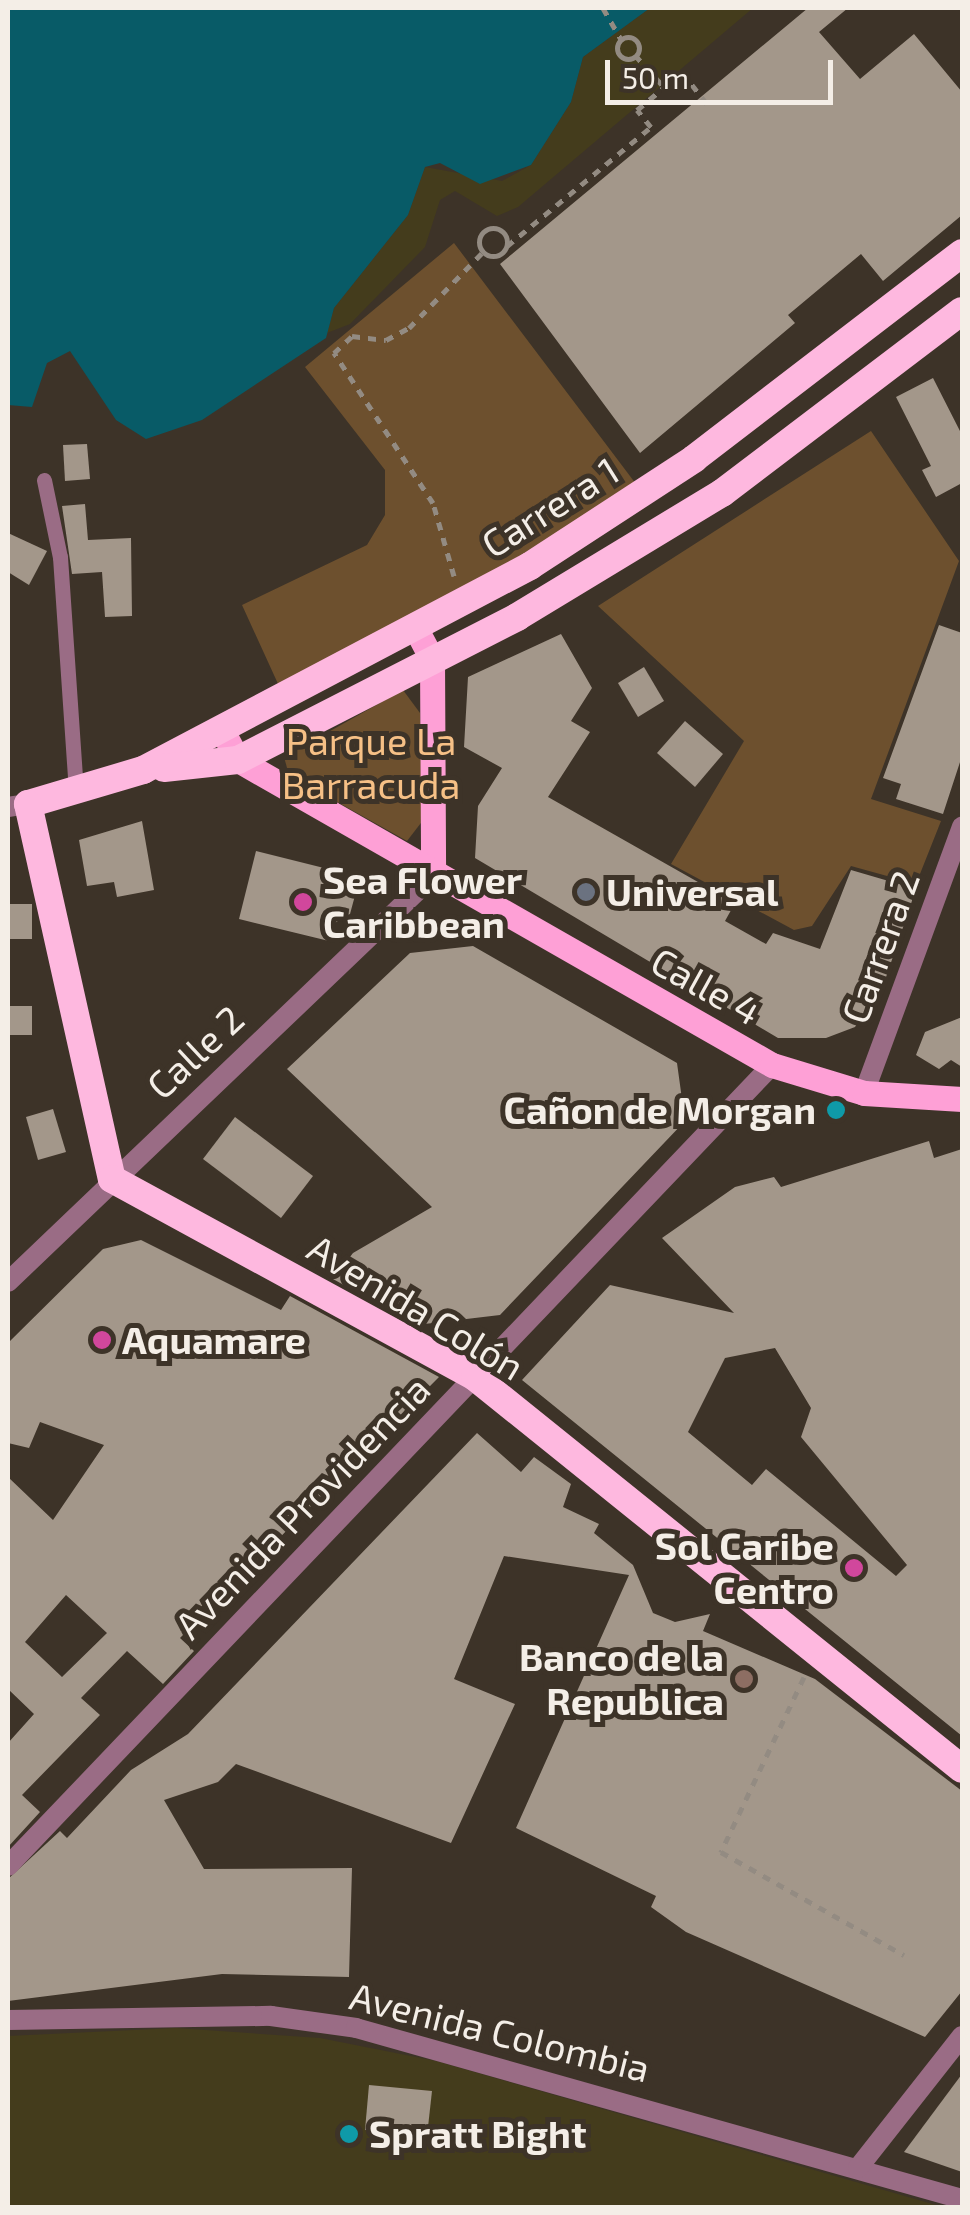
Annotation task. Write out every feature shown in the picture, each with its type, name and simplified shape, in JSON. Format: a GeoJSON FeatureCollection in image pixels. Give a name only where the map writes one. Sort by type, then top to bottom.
{"type":"FeatureCollection","features":[{"type":"Feature","properties":{"kind":"highway","name":"Carrera 1"},"geometry":{"type":"LineString","coordinates":[[18,806],[76,794],[142,770],[223,732],[461,604],[694,460],[962,253]]}},
{"type":"Feature","properties":{"kind":"highway","name":"Carrera 1"},"geometry":{"type":"LineString","coordinates":[[142,770],[238,760],[432,659],[722,493],[962,311]]}},
{"type":"Feature","properties":{"kind":"highway"},"geometry":{"type":"LineString","coordinates":[[18,806],[112,1178]]}},
{"type":"Feature","properties":{"kind":"highway","name":"Avenida Colón"},"geometry":{"type":"LineString","coordinates":[[112,1178],[474,1377],[962,1769]]}},
{"type":"Feature","properties":{"kind":"main road"},"geometry":{"type":"LineString","coordinates":[[416,628],[432,659],[433,876]]}},
{"type":"Feature","properties":{"kind":"main road"},"geometry":{"type":"LineString","coordinates":[[223,732],[238,760]]}},
{"type":"Feature","properties":{"kind":"main road","name":"Calle 4"},"geometry":{"type":"LineString","coordinates":[[238,760],[433,876],[772,1065],[864,1094],[962,1098]]}},
{"type":"Feature","properties":{"kind":"street","name":"Carrera 2"},"geometry":{"type":"LineString","coordinates":[[864,1094],[962,826]]}},
{"type":"Feature","properties":{"kind":"street","name":"Calle 2"},"geometry":{"type":"LineString","coordinates":[[8,1282],[112,1178],[433,876]]}},
{"type":"Feature","properties":{"kind":"street","name":"Avenida Providencia"},"geometry":{"type":"LineString","coordinates":[[8,1866],[772,1065]]}},
{"type":"Feature","properties":{"kind":"street","name":"Avenida Colombia"},"geometry":{"type":"LineString","coordinates":[[8,2020],[271,2016],[356,2028],[962,2199]]}},
{"type":"Feature","properties":{"kind":"street"},"geometry":{"type":"LineString","coordinates":[[858,2168],[962,2036]]}},
{"type":"Feature","properties":{"kind":"lane"},"geometry":{"type":"LineString","coordinates":[[44,480],[60,558],[76,794]]}},
{"type":"Feature","properties":{"kind":"path"},"geometry":{"type":"LineString","coordinates":[[603,8],[622,39],[620,54],[635,56],[664,88]]}},
{"type":"Feature","properties":{"kind":"path"},"geometry":{"type":"LineString","coordinates":[[622,39],[636,40],[635,56]]}},
{"type":"Feature","properties":{"kind":"path"},"geometry":{"type":"LineString","coordinates":[[461,604],[433,503],[334,353],[352,336],[386,340],[408,328],[483,252],[506,246],[652,127],[637,110],[682,72],[707,104]]}},
{"type":"Feature","properties":{"kind":"path"},"geometry":{"type":"LineString","coordinates":[[483,252],[487,229],[504,233],[506,246]]}},
{"type":"Feature","properties":{"kind":"path"},"geometry":{"type":"LineString","coordinates":[[816,1652],[720,1852],[904,1955]]}},
{"type":"Feature","properties":{"kind":"green space"},"geometry":{"type":"Polygon","coordinates":[[[454,243],[636,484],[469,587],[279,686],[242,605],[367,545],[385,515],[385,470],[305,367],[454,243]]]}},
{"type":"Feature","properties":{"kind":"green space"},"geometry":{"type":"Polygon","coordinates":[[[871,431],[959,561],[871,799],[941,821],[916,884],[851,866],[812,926],[794,930],[671,864],[744,741],[598,606],[871,431]]]}},
{"type":"Feature","properties":{"kind":"green space","name":"Parque La Barracuda"},"geometry":{"type":"Polygon","coordinates":[[[403,690],[420,713],[424,819],[407,841],[289,775],[284,757],[403,690]]]}},
{"type":"Feature","properties":{"kind":"sand"},"geometry":{"type":"Polygon","coordinates":[[[650,8],[753,8],[518,207],[497,216],[455,191],[440,200],[425,247],[350,324],[327,333],[334,308],[408,215],[425,167],[502,181],[531,165],[571,102],[583,57],[650,8]]]}},
{"type":"Feature","properties":{"kind":"sand","name":"Spratt Bight"},"geometry":{"type":"Polygon","coordinates":[[[176,2028],[320,2038],[436,2061],[943,2207],[8,2208],[8,2036],[176,2028]]]}},
{"type":"Feature","properties":{"kind":"water"},"geometry":{"type":"Polygon","coordinates":[[[8,8],[650,8],[583,57],[571,102],[531,165],[480,184],[440,163],[425,167],[408,215],[334,308],[326,338],[202,420],[146,439],[116,420],[70,351],[47,363],[32,407],[8,405],[8,8]]]}},
{"type":"Feature","properties":{"kind":"building"},"geometry":{"type":"Polygon","coordinates":[[[808,8],[848,8],[819,32],[860,79],[914,34],[962,92],[962,215],[883,281],[861,254],[788,315],[795,323],[640,453],[500,264],[808,8]]]}},
{"type":"Feature","properties":{"kind":"building"},"geometry":{"type":"Polygon","coordinates":[[[933,378],[962,435],[962,483],[936,497],[922,470],[931,466],[896,397],[933,378]]]}},
{"type":"Feature","properties":{"kind":"building"},"geometry":{"type":"Polygon","coordinates":[[[87,444],[90,479],[65,481],[63,445],[87,444]]]}},
{"type":"Feature","properties":{"kind":"building"},"geometry":{"type":"Polygon","coordinates":[[[85,504],[88,540],[131,538],[132,616],[105,617],[102,572],[72,574],[62,506],[85,504]]]}},
{"type":"Feature","properties":{"kind":"building"},"geometry":{"type":"Polygon","coordinates":[[[8,533],[47,551],[29,585],[8,572],[8,533]]]}},
{"type":"Feature","properties":{"kind":"building"},"geometry":{"type":"Polygon","coordinates":[[[939,625],[962,633],[962,756],[943,814],[896,799],[901,784],[883,778],[939,625]]]}},
{"type":"Feature","properties":{"kind":"building"},"geometry":{"type":"Polygon","coordinates":[[[561,634],[592,688],[571,721],[590,732],[548,797],[735,903],[725,921],[766,944],[773,933],[820,949],[851,870],[916,889],[883,986],[855,1027],[826,1038],[778,1038],[475,858],[478,806],[502,768],[464,747],[468,677],[561,634]]]}},
{"type":"Feature","properties":{"kind":"building"},"geometry":{"type":"Polygon","coordinates":[[[644,667],[664,701],[638,717],[618,683],[644,667]]]}},
{"type":"Feature","properties":{"kind":"building"},"geometry":{"type":"Polygon","coordinates":[[[685,721],[723,754],[695,787],[657,753],[685,721]]]}},
{"type":"Feature","properties":{"kind":"building"},"geometry":{"type":"Polygon","coordinates":[[[142,821],[154,890],[117,897],[114,882],[87,886],[79,840],[142,821]]]}},
{"type":"Feature","properties":{"kind":"building"},"geometry":{"type":"Polygon","coordinates":[[[256,851],[360,877],[350,914],[333,924],[329,941],[239,919],[256,851]]]}},
{"type":"Feature","properties":{"kind":"building"},"geometry":{"type":"Polygon","coordinates":[[[8,904],[32,904],[32,939],[8,939],[8,904]]]}},
{"type":"Feature","properties":{"kind":"building"},"geometry":{"type":"Polygon","coordinates":[[[473,946],[677,1063],[685,1121],[500,1315],[416,1325],[333,1279],[353,1253],[432,1207],[287,1069],[410,953],[473,946]]]}},
{"type":"Feature","properties":{"kind":"building"},"geometry":{"type":"Polygon","coordinates":[[[8,1006],[32,1006],[32,1035],[8,1035],[8,1006]]]}},
{"type":"Feature","properties":{"kind":"building"},"geometry":{"type":"Polygon","coordinates":[[[962,1017],[962,1067],[951,1060],[939,1069],[916,1055],[925,1032],[962,1017]]]}},
{"type":"Feature","properties":{"kind":"building"},"geometry":{"type":"Polygon","coordinates":[[[53,1109],[66,1152],[38,1160],[26,1117],[53,1109]]]}},
{"type":"Feature","properties":{"kind":"building"},"geometry":{"type":"Polygon","coordinates":[[[235,1117],[313,1176],[281,1218],[203,1159],[235,1117]]]}},
{"type":"Feature","properties":{"kind":"building"},"geometry":{"type":"Polygon","coordinates":[[[929,1141],[934,1158],[962,1149],[962,1736],[522,1380],[610,1285],[734,1313],[662,1238],[735,1187],[774,1177],[781,1187],[929,1141]],[[775,1348],[725,1358],[688,1432],[752,1485],[766,1469],[896,1576],[907,1565],[801,1437],[811,1408],[775,1348]]]}},
{"type":"Feature","properties":{"kind":"building"},"geometry":{"type":"Polygon","coordinates":[[[141,1240],[281,1310],[290,1296],[439,1377],[180,1638],[194,1651],[163,1684],[127,1651],[81,1698],[100,1715],[22,1795],[40,1812],[8,1847],[8,1743],[34,1714],[8,1689],[8,1477],[53,1520],[104,1445],[40,1422],[29,1448],[8,1443],[8,1343],[103,1249],[141,1240]],[[66,1595],[25,1642],[62,1677],[107,1633],[66,1595]]]}},
{"type":"Feature","properties":{"kind":"building"},"geometry":{"type":"Polygon","coordinates":[[[477,1433],[521,1472],[534,1457],[571,1484],[563,1507],[599,1524],[594,1533],[633,1565],[653,1613],[675,1622],[710,1614],[703,1631],[815,1679],[962,1791],[962,1991],[925,2037],[686,1932],[651,1907],[656,1896],[516,1828],[629,1575],[504,1556],[454,1679],[515,1704],[451,1843],[236,1764],[218,1782],[164,1800],[204,1869],[352,1868],[349,1977],[222,1974],[8,2001],[8,1879],[60,1831],[67,1838],[131,1770],[188,1734],[477,1433]]]}},
{"type":"Feature","properties":{"kind":"building"},"geometry":{"type":"Polygon","coordinates":[[[962,2074],[962,2172],[904,2152],[962,2074]]]}},
{"type":"Feature","properties":{"kind":"building"},"geometry":{"type":"Polygon","coordinates":[[[369,2085],[432,2091],[427,2136],[365,2130],[369,2085]]]}},
{"type":"Feature","properties":{"kind":"place","name":"Universal"},"geometry":{"type":"Point","coordinates":[586,892]}},
{"type":"Feature","properties":{"kind":"place","name":"Sea Flower Caribbean"},"geometry":{"type":"Point","coordinates":[303,902]}},
{"type":"Feature","properties":{"kind":"place","name":"Cañon de Morgan"},"geometry":{"type":"Point","coordinates":[836,1110]}},
{"type":"Feature","properties":{"kind":"place","name":"Aquamare"},"geometry":{"type":"Point","coordinates":[102,1340]}},
{"type":"Feature","properties":{"kind":"place","name":"Sol Caribe Centro"},"geometry":{"type":"Point","coordinates":[854,1568]}},
{"type":"Feature","properties":{"kind":"place","name":"Banco de la Republica"},"geometry":{"type":"Point","coordinates":[744,1679]}},
{"type":"Feature","properties":{"kind":"place","name":"Spratt Bight"},"geometry":{"type":"Point","coordinates":[349,2134]}}]}
